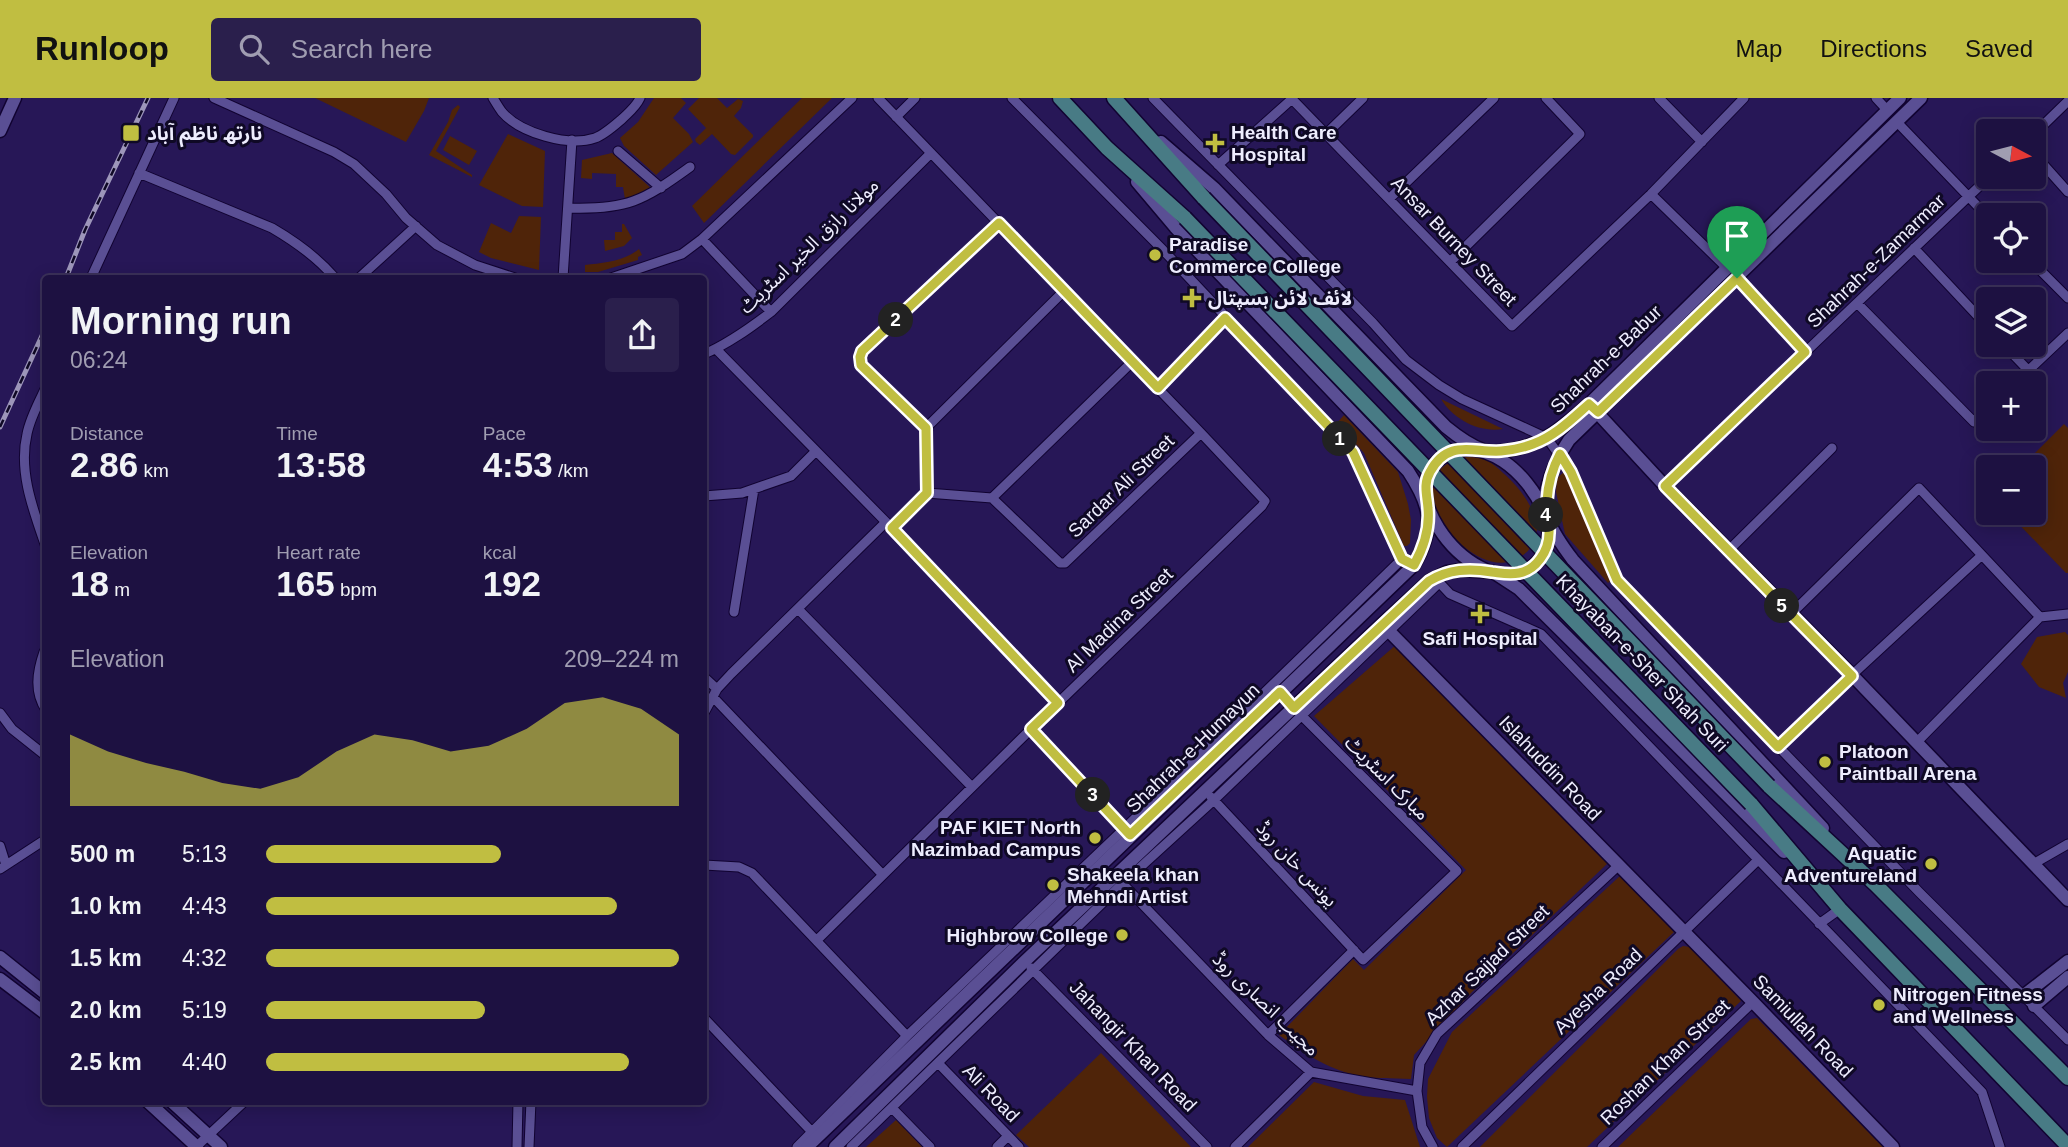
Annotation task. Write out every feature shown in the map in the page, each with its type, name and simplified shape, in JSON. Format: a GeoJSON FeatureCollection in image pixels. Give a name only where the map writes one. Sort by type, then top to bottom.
{"type":"FeatureCollection","features":[{"type":"Feature","properties":{"kind":"main road"},"geometry":{"type":"LineString","coordinates":[[0,131],[15,98]]}},
{"type":"Feature","properties":{"kind":"main road","name":"Khayaban-e-Sher Shah Suri"},"geometry":{"type":"LineString","coordinates":[[1060,98],[1107,148],[1185,218],[1751,804],[1837,905],[2068,1146]]}},
{"type":"Feature","properties":{"kind":"main road","name":"Khayaban-e-Sher Shah Suri"},"geometry":{"type":"LineString","coordinates":[[1114,98],[1205,198],[1769,786],[1875,884],[2068,1078]]}},
{"type":"Feature","properties":{"kind":"main road","name":"Shahrah-e-Babur"},"geometry":{"type":"LineString","coordinates":[[1732,274],[1900,98]]}},
{"type":"Feature","properties":{"kind":"main road","name":"Shahrah-e-Babur"},"geometry":{"type":"LineString","coordinates":[[1546,515],[1549,482],[1560,454],[1593,408],[1732,274],[1874,145],[1920,98]]}},
{"type":"Feature","properties":{"kind":"main road"},"geometry":{"type":"LineString","coordinates":[[1134,120],[1214,188],[1446,427],[1462,439],[1504,461],[1522,478],[1536,496],[1563,547],[1573,560],[1875,884]]}},
{"type":"Feature","properties":{"kind":"main road"},"geometry":{"type":"LineString","coordinates":[[1864,134],[1874,145]]}},
{"type":"Feature","properties":{"kind":"main road"},"geometry":{"type":"LineString","coordinates":[[1107,148],[1175,227],[1408,471],[1437,528],[1453,547],[1530,598],[1837,905]]}},
{"type":"Feature","properties":{"kind":"main road"},"geometry":{"type":"LineString","coordinates":[[1593,408],[1665,486],[2068,900]]}},
{"type":"Feature","properties":{"kind":"main road","name":"Shahrah-e-Babur"},"geometry":{"type":"LineString","coordinates":[[1485,451],[1518,449],[1546,438],[1593,408]]}},
{"type":"Feature","properties":{"kind":"main road"},"geometry":{"type":"LineString","coordinates":[[1429,509],[1424,488],[1429,472],[1440,458],[1454,450],[1468,448],[1485,451]]}},
{"type":"Feature","properties":{"kind":"main road","name":"Shahrah-e-Humayun"},"geometry":{"type":"LineString","coordinates":[[807,1147],[1128,832],[1414,565],[1426,538],[1429,509]]}},
{"type":"Feature","properties":{"kind":"main road"},"geometry":{"type":"LineString","coordinates":[[1493,572],[1508,575],[1523,573],[1536,565],[1546,550],[1549,533],[1546,515]]}},
{"type":"Feature","properties":{"kind":"main road"},"geometry":{"type":"LineString","coordinates":[[1414,565],[1434,580]]}},
{"type":"Feature","properties":{"kind":"main road","name":"Shahrah-e-Humayun"},"geometry":{"type":"LineString","coordinates":[[835,1147],[1210,796],[1434,580],[1447,572],[1461,570],[1493,572]]}},
{"type":"Feature","properties":{"kind":"main road","name":"Islahuddin Road"},"geometry":{"type":"LineString","coordinates":[[1385,627],[1683,933]]}},
{"type":"Feature","properties":{"kind":"main road"},"geometry":{"type":"LineString","coordinates":[[1280,692],[1298,712]]}},
{"type":"Feature","properties":{"kind":"main road","name":"Samiullah Road"},"geometry":{"type":"LineString","coordinates":[[1683,933],[1754,1002],[1894,1147]]}},
{"type":"Feature","properties":{"kind":"main road"},"geometry":{"type":"LineString","coordinates":[[0,957],[42,991]]}},
{"type":"Feature","properties":{"kind":"main road"},"geometry":{"type":"LineString","coordinates":[[2023,996],[2068,961]]}},
{"type":"Feature","properties":{"kind":"main road"},"geometry":{"type":"LineString","coordinates":[[2034,1006],[2068,977]]}},
{"type":"Feature","properties":{"kind":"main road"},"geometry":{"type":"LineString","coordinates":[[0,979],[42,1011]]}},
{"type":"Feature","properties":{"kind":"main road"},"geometry":{"type":"LineString","coordinates":[[151,1105],[197,1147]]}},
{"type":"Feature","properties":{"kind":"main road"},"geometry":{"type":"LineString","coordinates":[[175,1105],[221,1147]]}},
{"type":"Feature","properties":{"kind":"street"},"geometry":{"type":"LineString","coordinates":[[92,275],[174,98]]}},
{"type":"Feature","properties":{"kind":"street"},"geometry":{"type":"LineString","coordinates":[[214,98],[354,164],[438,245],[475,265],[506,275]]}},
{"type":"Feature","properties":{"kind":"street"},"geometry":{"type":"LineString","coordinates":[[493,98],[503,114],[521,126],[545,137],[572,141],[596,138],[636,106],[640,98]]}},
{"type":"Feature","properties":{"kind":"street"},"geometry":{"type":"LineString","coordinates":[[620,275],[682,254],[702,239],[852,98]]}},
{"type":"Feature","properties":{"kind":"street"},"geometry":{"type":"LineString","coordinates":[[878,98],[1201,433]]}},
{"type":"Feature","properties":{"kind":"street"},"geometry":{"type":"LineString","coordinates":[[896,117],[915,98]]}},
{"type":"Feature","properties":{"kind":"street"},"geometry":{"type":"LineString","coordinates":[[1012,98],[1163,250],[1353,452],[1402,559],[1414,565]]}},
{"type":"Feature","properties":{"kind":"street"},"geometry":{"type":"LineString","coordinates":[[1153,98],[1406,360],[1438,385],[1462,399],[1546,438],[1571,472],[1617,580],[1920,893],[2068,1040]]}},
{"type":"Feature","properties":{"kind":"street"},"geometry":{"type":"LineString","coordinates":[[1326,134],[1363,98]]}},
{"type":"Feature","properties":{"kind":"street"},"geometry":{"type":"LineString","coordinates":[[1389,199],[1494,98]]}},
{"type":"Feature","properties":{"kind":"street"},"geometry":{"type":"LineString","coordinates":[[1450,262],[1580,134],[1546,98]]}},
{"type":"Feature","properties":{"kind":"street"},"geometry":{"type":"LineString","coordinates":[[1659,98],[1702,142]]}},
{"type":"Feature","properties":{"kind":"street","name":"Ansar Burney Street"},"geometry":{"type":"LineString","coordinates":[[1291,99],[1513,326],[1651,194],[1744,98]]}},
{"type":"Feature","properties":{"kind":"street"},"geometry":{"type":"LineString","coordinates":[[1876,98],[1888,111]]}},
{"type":"Feature","properties":{"kind":"street"},"geometry":{"type":"LineString","coordinates":[[1219,165],[1291,99]]}},
{"type":"Feature","properties":{"kind":"street"},"geometry":{"type":"LineString","coordinates":[[2046,122],[2068,101]]}},
{"type":"Feature","properties":{"kind":"street"},"geometry":{"type":"LineString","coordinates":[[1897,122],[1976,205]]}},
{"type":"Feature","properties":{"kind":"street"},"geometry":{"type":"LineString","coordinates":[[563,275],[572,141]]}},
{"type":"Feature","properties":{"kind":"street"},"geometry":{"type":"LineString","coordinates":[[618,151],[661,188]]}},
{"type":"Feature","properties":{"kind":"street","name":"مولانا رازق الخیر اسٹریٹ"},"geometry":{"type":"LineString","coordinates":[[707,353],[750,328],[771,312],[931,153]]}},
{"type":"Feature","properties":{"kind":"street"},"geometry":{"type":"LineString","coordinates":[[568,208],[603,209],[637,201],[690,167]]}},
{"type":"Feature","properties":{"kind":"street"},"geometry":{"type":"LineString","coordinates":[[2046,167],[2068,192]]}},
{"type":"Feature","properties":{"kind":"street"},"geometry":{"type":"LineString","coordinates":[[139,173],[272,228],[321,261],[333,275]]}},
{"type":"Feature","properties":{"kind":"street","name":"Shahrah-e-Zamarmar"},"geometry":{"type":"LineString","coordinates":[[1665,486],[1976,189]]}},
{"type":"Feature","properties":{"kind":"street"},"geometry":{"type":"LineString","coordinates":[[1651,194],[1732,274],[1805,352]]}},
{"type":"Feature","properties":{"kind":"street"},"geometry":{"type":"LineString","coordinates":[[927,493],[926,428],[861,365],[860,357],[862,351],[999,223]]}},
{"type":"Feature","properties":{"kind":"street"},"geometry":{"type":"LineString","coordinates":[[362,275],[416,226]]}},
{"type":"Feature","properties":{"kind":"street"},"geometry":{"type":"LineString","coordinates":[[702,239],[771,312]]}},
{"type":"Feature","properties":{"kind":"street"},"geometry":{"type":"LineString","coordinates":[[1914,248],[1976,314]]}},
{"type":"Feature","properties":{"kind":"street"},"geometry":{"type":"LineString","coordinates":[[2043,273],[2068,298]]}},
{"type":"Feature","properties":{"kind":"street"},"geometry":{"type":"LineString","coordinates":[[926,428],[1064,291]]}},
{"type":"Feature","properties":{"kind":"street"},"geometry":{"type":"LineString","coordinates":[[1857,303],[1974,422],[1976,420]]}},
{"type":"Feature","properties":{"kind":"street"},"geometry":{"type":"LineString","coordinates":[[1158,388],[1225,318]]}},
{"type":"Feature","properties":{"kind":"street"},"geometry":{"type":"LineString","coordinates":[[2016,357],[2028,370],[2068,333]]}},
{"type":"Feature","properties":{"kind":"street"},"geometry":{"type":"LineString","coordinates":[[716,349],[889,525],[1058,703]]}},
{"type":"Feature","properties":{"kind":"street"},"geometry":{"type":"LineString","coordinates":[[707,708],[715,693],[798,609],[927,493],[992,498],[1132,362]]}},
{"type":"Feature","properties":{"kind":"street"},"geometry":{"type":"LineString","coordinates":[[42,396],[27,432],[24,458],[24,474],[42,534]]}},
{"type":"Feature","properties":{"kind":"street"},"geometry":{"type":"LineString","coordinates":[[35,412],[42,415]]}},
{"type":"Feature","properties":{"kind":"street","name":"Sardar Ali Street"},"geometry":{"type":"LineString","coordinates":[[992,498],[1060,563],[1065,564],[1201,433]]}},
{"type":"Feature","properties":{"kind":"street","name":"Al Madina Street"},"geometry":{"type":"LineString","coordinates":[[817,940],[1265,501],[1201,433]]}},
{"type":"Feature","properties":{"kind":"street"},"geometry":{"type":"LineString","coordinates":[[1728,551],[1832,448]]}},
{"type":"Feature","properties":{"kind":"street"},"geometry":{"type":"LineString","coordinates":[[707,496],[742,493],[791,476],[816,451]]}},
{"type":"Feature","properties":{"kind":"street"},"geometry":{"type":"LineString","coordinates":[[1791,614],[1919,488],[2040,617]]}},
{"type":"Feature","properties":{"kind":"street"},"geometry":{"type":"LineString","coordinates":[[734,612],[754,489]]}},
{"type":"Feature","properties":{"kind":"street"},"geometry":{"type":"LineString","coordinates":[[1778,747],[1982,555]]}},
{"type":"Feature","properties":{"kind":"street"},"geometry":{"type":"LineString","coordinates":[[797,1147],[907,1036],[1128,832],[1402,559]]}},
{"type":"Feature","properties":{"kind":"street"},"geometry":{"type":"LineString","coordinates":[[1434,580],[1450,594],[1541,634],[1982,1092],[2000,1147]]}},
{"type":"Feature","properties":{"kind":"street"},"geometry":{"type":"LineString","coordinates":[[798,609],[972,788]]}},
{"type":"Feature","properties":{"kind":"street"},"geometry":{"type":"LineString","coordinates":[[1916,743],[2040,617],[2068,614]]}},
{"type":"Feature","properties":{"kind":"street"},"geometry":{"type":"LineString","coordinates":[[42,657],[37,682],[42,703]]}},
{"type":"Feature","properties":{"kind":"street"},"geometry":{"type":"LineString","coordinates":[[707,681],[883,875]]}},
{"type":"Feature","properties":{"kind":"street","name":"مبارک اسٹریٹ"},"geometry":{"type":"LineString","coordinates":[[1298,712],[1457,871],[1363,960]]}},
{"type":"Feature","properties":{"kind":"street"},"geometry":{"type":"LineString","coordinates":[[0,713],[12,729],[42,752]]}},
{"type":"Feature","properties":{"kind":"street"},"geometry":{"type":"LineString","coordinates":[[1031,729],[1128,832]]}},
{"type":"Feature","properties":{"kind":"street","name":"یونس خان روڈ"},"geometry":{"type":"LineString","coordinates":[[1210,796],[1363,960]]}},
{"type":"Feature","properties":{"kind":"street"},"geometry":{"type":"LineString","coordinates":[[0,846],[3,867],[42,842]]}},
{"type":"Feature","properties":{"kind":"street"},"geometry":{"type":"LineString","coordinates":[[2033,864],[2068,845]]}},
{"type":"Feature","properties":{"kind":"street","name":"Ayesha Road"},"geometry":{"type":"LineString","coordinates":[[1462,1147],[1757,861]]}},
{"type":"Feature","properties":{"kind":"street"},"geometry":{"type":"LineString","coordinates":[[707,865],[747,869],[907,1036]]}},
{"type":"Feature","properties":{"kind":"street","name":"Azhar Sajjad Street"},"geometry":{"type":"LineString","coordinates":[[1433,1147],[1422,1127],[1417,1091],[1420,1063],[1437,1034],[1618,866]]}},
{"type":"Feature","properties":{"kind":"street","name":"مجیب انصاری روڈ"},"geometry":{"type":"LineString","coordinates":[[1119,880],[1268,1035],[1311,1072],[1417,1091]]}},
{"type":"Feature","properties":{"kind":"street"},"geometry":{"type":"LineString","coordinates":[[1819,924],[1837,905]]}},
{"type":"Feature","properties":{"kind":"street"},"geometry":{"type":"LineString","coordinates":[[1268,1035],[1354,950]]}},
{"type":"Feature","properties":{"kind":"street"},"geometry":{"type":"LineString","coordinates":[[851,1147],[938,1063],[1029,966]]}},
{"type":"Feature","properties":{"kind":"street","name":"Jahangir Khan Road"},"geometry":{"type":"LineString","coordinates":[[1029,966],[1207,1147]]}},
{"type":"Feature","properties":{"kind":"street","name":"Roshan Khan Street"},"geometry":{"type":"LineString","coordinates":[[1602,1147],[1754,1002]]}},
{"type":"Feature","properties":{"kind":"street"},"geometry":{"type":"LineString","coordinates":[[707,1021],[813,1133]]}},
{"type":"Feature","properties":{"kind":"street","name":"Ali Road"},"geometry":{"type":"LineString","coordinates":[[938,1063],[1019,1147]]}},
{"type":"Feature","properties":{"kind":"street"},"geometry":{"type":"LineString","coordinates":[[1234,1147],[1311,1072]]}},
{"type":"Feature","properties":{"kind":"street"},"geometry":{"type":"LineString","coordinates":[[197,1147],[241,1105]]}},
{"type":"Feature","properties":{"kind":"street"},"geometry":{"type":"LineString","coordinates":[[516,1147],[519,1105]]}},
{"type":"Feature","properties":{"kind":"street"},"geometry":{"type":"LineString","coordinates":[[528,1147],[531,1105]]}},
{"type":"Feature","properties":{"kind":"street"},"geometry":{"type":"LineString","coordinates":[[892,1108],[930,1147]]}},
{"type":"Feature","properties":{"kind":"street"},"geometry":{"type":"LineString","coordinates":[[997,1147],[1008,1136]]}},
{"type":"Feature","properties":{"kind":"shaded area"},"geometry":{"type":"Polygon","coordinates":[[[315,98],[429,98],[406,142],[315,98]]]}},
{"type":"Feature","properties":{"kind":"shaded area"},"geometry":{"type":"Polygon","coordinates":[[[654,98],[681,98],[686,103],[673,118],[693,142],[656,175],[624,146],[620,138],[638,122],[654,98]]]}},
{"type":"Feature","properties":{"kind":"shaded area"},"geometry":{"type":"Polygon","coordinates":[[[699,98],[717,98],[727,108],[738,99],[743,101],[734,116],[753,137],[735,155],[712,134],[700,145],[696,142],[695,139],[706,128],[688,109],[699,98]]]}},
{"type":"Feature","properties":{"kind":"shaded area"},"geometry":{"type":"Polygon","coordinates":[[[802,98],[832,98],[704,223],[692,206],[802,98]]]}},
{"type":"Feature","properties":{"kind":"shaded area"},"geometry":{"type":"Polygon","coordinates":[[[458,105],[460,107],[436,151],[472,177],[429,155],[452,110],[458,105]]]}},
{"type":"Feature","properties":{"kind":"shaded area"},"geometry":{"type":"Polygon","coordinates":[[[508,134],[545,151],[543,207],[522,206],[479,185],[508,134]]]}},
{"type":"Feature","properties":{"kind":"shaded area"},"geometry":{"type":"Polygon","coordinates":[[[450,136],[477,151],[469,165],[443,150],[450,136]]]}},
{"type":"Feature","properties":{"kind":"shaded area"},"geometry":{"type":"Polygon","coordinates":[[[612,153],[652,189],[625,199],[623,187],[616,187],[616,174],[592,173],[592,179],[581,178],[582,160],[612,153]]]}},
{"type":"Feature","properties":{"kind":"shaded area"},"geometry":{"type":"Polygon","coordinates":[[[519,216],[541,217],[539,270],[491,258],[479,252],[491,223],[511,233],[519,216]]]}},
{"type":"Feature","properties":{"kind":"shaded area"},"geometry":{"type":"Polygon","coordinates":[[[622,224],[632,238],[624,246],[605,251],[604,240],[615,240],[615,232],[622,232],[622,224]]]}},
{"type":"Feature","properties":{"kind":"shaded area"},"geometry":{"type":"Polygon","coordinates":[[[639,249],[642,255],[638,260],[598,272],[585,272],[585,265],[621,259],[639,249]]]}},
{"type":"Feature","properties":{"kind":"shaded area"},"geometry":{"type":"Polygon","coordinates":[[[1441,399],[1503,429],[1476,427],[1452,413],[1441,399]]]}},
{"type":"Feature","properties":{"kind":"shaded area"},"geometry":{"type":"Polygon","coordinates":[[[1344,415],[1398,472],[1411,520],[1410,543],[1407,546],[1404,546],[1364,453],[1337,423],[1344,415]]]}},
{"type":"Feature","properties":{"kind":"shaded area"},"geometry":{"type":"Polygon","coordinates":[[[2064,424],[2068,428],[2068,573],[2020,525],[2046,525],[2046,455],[2033,455],[2064,424]]]}},
{"type":"Feature","properties":{"kind":"shaded area"},"geometry":{"type":"Polygon","coordinates":[[[1465,457],[1481,458],[1493,464],[1522,493],[1529,504],[1537,529],[1535,541],[1514,560],[1495,562],[1476,555],[1458,541],[1443,523],[1434,503],[1433,483],[1443,467],[1465,457]]]}},
{"type":"Feature","properties":{"kind":"shaded area"},"geometry":{"type":"Polygon","coordinates":[[[1564,472],[1568,473],[1611,580],[1608,583],[1565,534],[1556,492],[1557,478],[1564,472]]]}},
{"type":"Feature","properties":{"kind":"shaded area"},"geometry":{"type":"Polygon","coordinates":[[[2065,632],[2068,635],[2068,672],[2063,683],[2066,698],[2039,687],[2021,664],[2037,637],[2065,632]]]}},
{"type":"Feature","properties":{"kind":"shaded area"},"geometry":{"type":"Polygon","coordinates":[[[1397,644],[1608,863],[1472,992],[1414,1055],[1411,1079],[1369,1077],[1335,1069],[1279,1035],[1353,959],[1364,970],[1466,870],[1314,716],[1397,644]]]}},
{"type":"Feature","properties":{"kind":"shaded area"},"geometry":{"type":"Polygon","coordinates":[[[1621,875],[1674,932],[1447,1147],[1437,1138],[1429,1118],[1427,1097],[1428,1079],[1452,1032],[1621,875]]]}},
{"type":"Feature","properties":{"kind":"shaded area"},"geometry":{"type":"Polygon","coordinates":[[[1683,946],[1690,947],[1741,1001],[1587,1147],[1480,1147],[1678,949],[1683,946]]]}},
{"type":"Feature","properties":{"kind":"shaded area"},"geometry":{"type":"Polygon","coordinates":[[[1757,1018],[1883,1147],[1618,1147],[1751,1019],[1757,1018]]]}},
{"type":"Feature","properties":{"kind":"shaded area"},"geometry":{"type":"Polygon","coordinates":[[[1101,1053],[1191,1147],[1029,1147],[1016,1135],[1101,1053]]]}},
{"type":"Feature","properties":{"kind":"shaded area"},"geometry":{"type":"Polygon","coordinates":[[[1314,1082],[1363,1096],[1405,1100],[1420,1147],[1248,1147],[1314,1082]]]}},
{"type":"Feature","properties":{"kind":"shaded area"},"geometry":{"type":"Polygon","coordinates":[[[896,1120],[922,1147],[866,1147],[896,1120]]]}},
{"type":"Feature","properties":{"kind":"railway"},"geometry":{"type":"LineString","coordinates":[[67,275],[85,230],[148,98]]}},
{"type":"Feature","properties":{"kind":"railway"},"geometry":{"type":"LineString","coordinates":[[0,427],[42,336]]}},
{"type":"Feature","properties":{"kind":"place","name":"نارتھ ناظم آباد"},"geometry":{"type":"Point","coordinates":[131,133]}},
{"type":"Feature","properties":{"kind":"place","name":"Health Care Hospital"},"geometry":{"type":"Point","coordinates":[1215,143]}},
{"type":"Feature","properties":{"kind":"place","name":"Paradise Commerce College"},"geometry":{"type":"Point","coordinates":[1155,255]}},
{"type":"Feature","properties":{"kind":"place","name":"لائف لائن ہسپتال"},"geometry":{"type":"Point","coordinates":[1192,298]}},
{"type":"Feature","properties":{"kind":"place","name":"Safi Hospital"},"geometry":{"type":"Point","coordinates":[1480,614]}},
{"type":"Feature","properties":{"kind":"place","name":"Platoon Paintball Arena"},"geometry":{"type":"Point","coordinates":[1825,762]}},
{"type":"Feature","properties":{"kind":"place","name":"PAF KIET North Nazimbad Campus"},"geometry":{"type":"Point","coordinates":[1095,838]}},
{"type":"Feature","properties":{"kind":"place","name":"Aquatic Adventureland"},"geometry":{"type":"Point","coordinates":[1931,864]}},
{"type":"Feature","properties":{"kind":"place","name":"Shakeela khan Mehndi Artist"},"geometry":{"type":"Point","coordinates":[1053,885]}},
{"type":"Feature","properties":{"kind":"place","name":"Highbrow College"},"geometry":{"type":"Point","coordinates":[1122,935]}},
{"type":"Feature","properties":{"kind":"place","name":"Nitrogen Fitness and Wellness"},"geometry":{"type":"Point","coordinates":[1879,1005]}},
{"type":"Feature","properties":{"kind":"route"},"geometry":{"type":"LineString","coordinates":[[999,223],[1158,388],[1225,318],[1353,452],[1402,559],[1414,565],[1426,538],[1429,509],[1424,488],[1429,472],[1440,458],[1454,450],[1468,448],[1485,451],[1518,449],[1560,430],[1589,404],[1598,412],[1737,278],[1805,352],[1665,486],[1852,676],[1778,747],[1617,580],[1571,472],[1560,454],[1549,482],[1546,515],[1549,533],[1546,550],[1536,565],[1523,573],[1508,575],[1476,570],[1447,572],[1429,581],[1294,708],[1280,692],[1130,835],[1031,729],[1058,703],[892,528],[927,493],[926,428],[861,365],[862,351],[999,223]]}}]}
